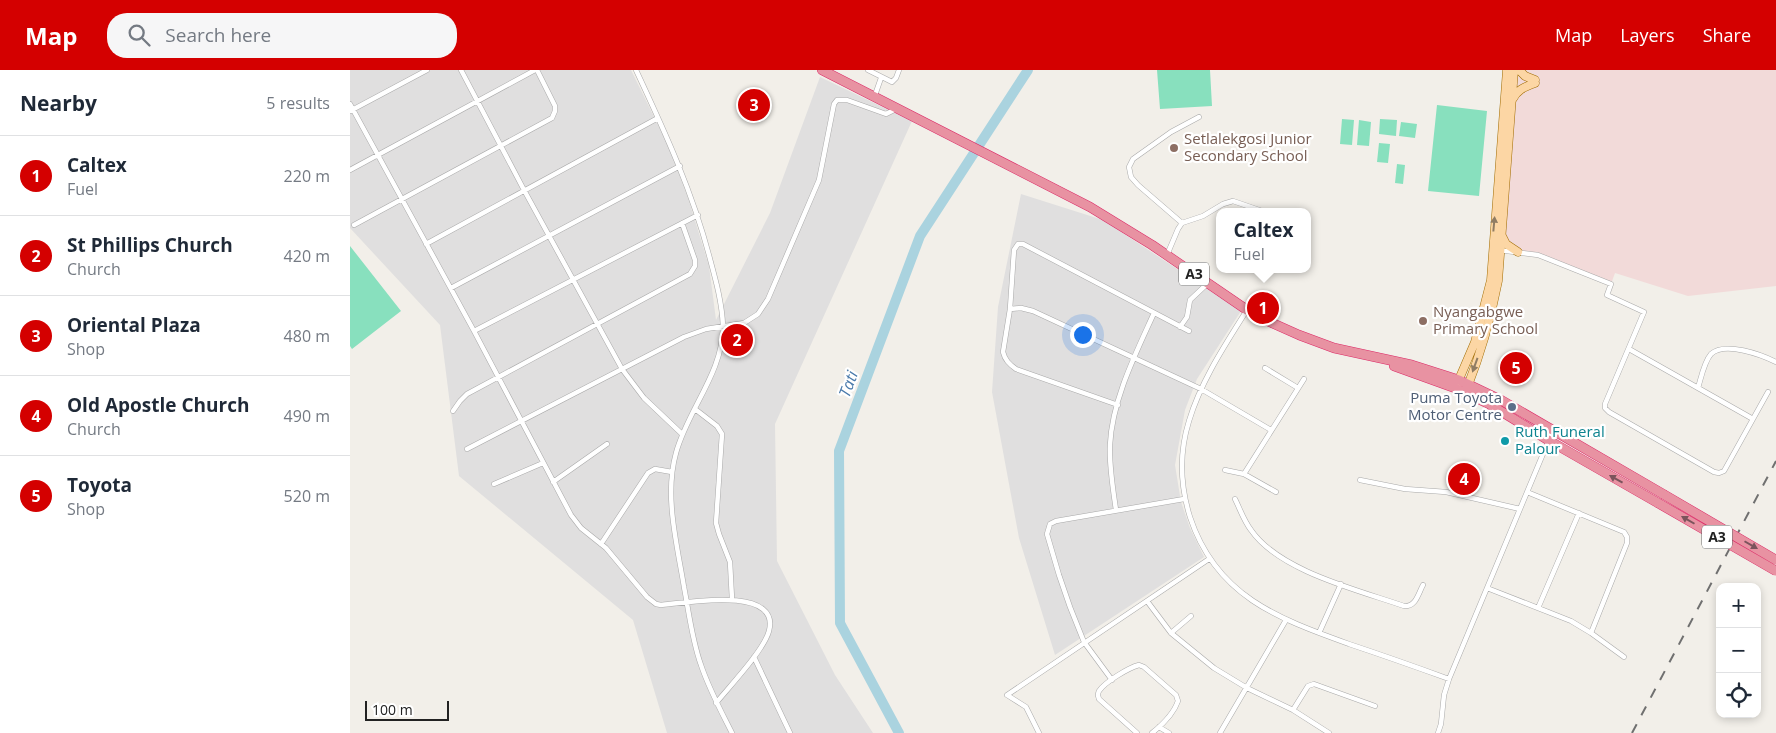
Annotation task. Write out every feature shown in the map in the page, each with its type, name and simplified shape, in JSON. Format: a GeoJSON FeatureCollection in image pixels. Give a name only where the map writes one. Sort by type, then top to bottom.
{"type":"FeatureCollection","features":[{"type":"Feature","properties":{"kind":"highway","name":"A3"},"geometry":{"type":"LineString","coordinates":[[822,70],[1090,207],[1167,255],[1247,310],[1299,335],[1334,348],[1368,357],[1412,365],[1466,388],[1553,430],[1776,560]]}},
{"type":"Feature","properties":{"kind":"highway","name":"A3"},"geometry":{"type":"LineString","coordinates":[[1466,388],[1548,440],[1776,571]]}},
{"type":"Feature","properties":{"kind":"main road"},"geometry":{"type":"LineString","coordinates":[[1457,384],[1475,342],[1485,308],[1496,249],[1506,70]]}},
{"type":"Feature","properties":{"kind":"main road"},"geometry":{"type":"LineString","coordinates":[[1466,388],[1483,344],[1492,311],[1499,266],[1496,249],[1501,234],[1514,70]]}},
{"type":"Feature","properties":{"kind":"main road"},"geometry":{"type":"LineString","coordinates":[[1512,101],[1515,94],[1522,88],[1535,82],[1519,70]]}},
{"type":"Feature","properties":{"kind":"main road"},"geometry":{"type":"LineString","coordinates":[[1501,234],[1506,244],[1518,252]]}},
{"type":"Feature","properties":{"kind":"main road"},"geometry":{"type":"LineString","coordinates":[[1499,266],[1505,256],[1518,252]]}},
{"type":"Feature","properties":{"kind":"street"},"geometry":{"type":"LineString","coordinates":[[352,110],[427,70]]}},
{"type":"Feature","properties":{"kind":"street"},"geometry":{"type":"LineString","coordinates":[[461,70],[622,369],[644,398],[682,434]]}},
{"type":"Feature","properties":{"kind":"street"},"geometry":{"type":"LineString","coordinates":[[350,170],[536,70],[555,106],[554,115],[354,225]]}},
{"type":"Feature","properties":{"kind":"street"},"geometry":{"type":"LineString","coordinates":[[636,70],[680,166],[698,215],[717,284],[723,327],[718,357],[713,373],[682,434],[672,472],[673,510],[687,602],[700,662],[716,703],[732,733]]}},
{"type":"Feature","properties":{"kind":"street"},"geometry":{"type":"LineString","coordinates":[[868,70],[888,81],[894,80],[899,70]]}},
{"type":"Feature","properties":{"kind":"street"},"geometry":{"type":"LineString","coordinates":[[874,98],[881,78]]}},
{"type":"Feature","properties":{"kind":"street"},"geometry":{"type":"LineString","coordinates":[[467,449],[684,337],[706,329],[744,323],[751,320],[758,314],[768,299],[819,180],[834,104],[842,98],[886,114],[896,109]]}},
{"type":"Feature","properties":{"kind":"street"},"geometry":{"type":"LineString","coordinates":[[350,104],[451,288],[575,522],[601,544],[652,601],[661,605],[732,599],[762,608],[766,612],[769,618],[769,631],[754,657],[716,703]]}},
{"type":"Feature","properties":{"kind":"street"},"geometry":{"type":"LineString","coordinates":[[1182,223],[1138,186],[1131,177],[1129,167],[1133,159],[1163,137],[1199,117]]}},
{"type":"Feature","properties":{"kind":"street"},"geometry":{"type":"LineString","coordinates":[[426,244],[658,118]]}},
{"type":"Feature","properties":{"kind":"street"},"geometry":{"type":"LineString","coordinates":[[451,288],[549,234],[680,166]]}},
{"type":"Feature","properties":{"kind":"street"},"geometry":{"type":"LineString","coordinates":[[1217,208],[1228,202],[1241,203],[1254,208]]}},
{"type":"Feature","properties":{"kind":"street"},"geometry":{"type":"LineString","coordinates":[[1167,255],[1182,223],[1203,216],[1216,209]]}},
{"type":"Feature","properties":{"kind":"street"},"geometry":{"type":"LineString","coordinates":[[474,331],[698,215]]}},
{"type":"Feature","properties":{"kind":"street"},"geometry":{"type":"LineString","coordinates":[[453,411],[467,394],[690,274],[695,260],[682,223]]}},
{"type":"Feature","properties":{"kind":"street"},"geometry":{"type":"LineString","coordinates":[[1118,405],[1016,369],[1010,366],[1004,357],[1003,352],[1010,309],[1014,250],[1018,244],[1023,244],[1189,331]]}},
{"type":"Feature","properties":{"kind":"street"},"geometry":{"type":"LineString","coordinates":[[1496,249],[1552,259],[1611,284],[1607,295],[1644,312],[1605,408],[1714,472],[1724,471],[1768,392]]}},
{"type":"Feature","properties":{"kind":"street"},"geometry":{"type":"LineString","coordinates":[[1180,327],[1187,317],[1190,300],[1207,284]]}},
{"type":"Feature","properties":{"kind":"street"},"geometry":{"type":"LineString","coordinates":[[1010,309],[1021,308],[1033,311],[1134,357],[1201,389],[1271,430]]}},
{"type":"Feature","properties":{"kind":"street"},"geometry":{"type":"LineString","coordinates":[[1247,310],[1201,389],[1189,421],[1183,449],[1184,499],[1192,524],[1209,559],[1222,576],[1245,596],[1286,620],[1449,679]]}},
{"type":"Feature","properties":{"kind":"street"},"geometry":{"type":"LineString","coordinates":[[1116,510],[1110,448],[1112,431],[1118,405],[1134,357],[1154,313]]}},
{"type":"Feature","properties":{"kind":"street"},"geometry":{"type":"LineString","coordinates":[[1629,349],[1753,419]]}},
{"type":"Feature","properties":{"kind":"street"},"geometry":{"type":"LineString","coordinates":[[1698,388],[1709,356],[1717,351],[1738,350],[1776,362]]}},
{"type":"Feature","properties":{"kind":"street"},"geometry":{"type":"LineString","coordinates":[[1265,368],[1298,388]]}},
{"type":"Feature","properties":{"kind":"street"},"geometry":{"type":"LineString","coordinates":[[1244,474],[1304,379]]}},
{"type":"Feature","properties":{"kind":"street"},"geometry":{"type":"LineString","coordinates":[[695,409],[717,426],[723,439],[716,523],[730,562],[732,599]]}},
{"type":"Feature","properties":{"kind":"street"},"geometry":{"type":"LineString","coordinates":[[1438,733],[1442,724],[1444,695],[1449,679],[1553,430]]}},
{"type":"Feature","properties":{"kind":"street"},"geometry":{"type":"LineString","coordinates":[[553,482],[607,444]]}},
{"type":"Feature","properties":{"kind":"street"},"geometry":{"type":"LineString","coordinates":[[494,484],[543,464]]}},
{"type":"Feature","properties":{"kind":"street"},"geometry":{"type":"LineString","coordinates":[[601,544],[648,473],[655,469],[672,472]]}},
{"type":"Feature","properties":{"kind":"street"},"geometry":{"type":"LineString","coordinates":[[1225,470],[1244,474],[1276,492]]}},
{"type":"Feature","properties":{"kind":"street"},"geometry":{"type":"LineString","coordinates":[[1360,480],[1405,489],[1446,492],[1520,509]]}},
{"type":"Feature","properties":{"kind":"street"},"geometry":{"type":"LineString","coordinates":[[1527,492],[1624,532],[1627,537],[1627,543],[1591,633]]}},
{"type":"Feature","properties":{"kind":"street"},"geometry":{"type":"LineString","coordinates":[[1112,680],[1084,642],[1059,575],[1047,534],[1048,529],[1050,524],[1056,521],[1184,499]]}},
{"type":"Feature","properties":{"kind":"street"},"geometry":{"type":"LineString","coordinates":[[1235,499],[1250,529],[1270,550],[1302,569],[1404,606],[1413,604],[1423,585]]}},
{"type":"Feature","properties":{"kind":"street"},"geometry":{"type":"LineString","coordinates":[[1538,608],[1579,513]]}},
{"type":"Feature","properties":{"kind":"street"},"geometry":{"type":"LineString","coordinates":[[1039,733],[1026,707],[1007,695],[1209,559]]}},
{"type":"Feature","properties":{"kind":"street"},"geometry":{"type":"LineString","coordinates":[[1319,633],[1341,584]]}},
{"type":"Feature","properties":{"kind":"street"},"geometry":{"type":"LineString","coordinates":[[1487,588],[1572,621],[1624,657]]}},
{"type":"Feature","properties":{"kind":"street"},"geometry":{"type":"LineString","coordinates":[[1147,601],[1171,633],[1214,668],[1247,688],[1292,710],[1329,733]]}},
{"type":"Feature","properties":{"kind":"street"},"geometry":{"type":"LineString","coordinates":[[1171,633],[1191,616]]}},
{"type":"Feature","properties":{"kind":"street"},"geometry":{"type":"LineString","coordinates":[[1220,733],[1286,620]]}},
{"type":"Feature","properties":{"kind":"street"},"geometry":{"type":"LineString","coordinates":[[754,657],[790,733]]}},
{"type":"Feature","properties":{"kind":"street"},"geometry":{"type":"LineString","coordinates":[[1137,733],[1099,699],[1098,695],[1099,691],[1112,680],[1138,665],[1144,667],[1176,695],[1178,701],[1159,727],[1152,733]]}},
{"type":"Feature","properties":{"kind":"street"},"geometry":{"type":"LineString","coordinates":[[1292,710],[1308,686],[1314,684],[1375,706]]}},
{"type":"Feature","properties":{"kind":"street"},"geometry":{"type":"LineString","coordinates":[[1159,727],[1169,733]]}},
{"type":"Feature","properties":{"kind":"shaded area"},"geometry":{"type":"Polygon","coordinates":[[[350,70],[631,70],[668,145],[689,201],[709,266],[716,320],[770,213],[820,77],[912,121],[775,424],[777,561],[835,675],[873,733],[667,733],[633,620],[459,476],[440,325],[350,228],[350,70]]]}},
{"type":"Feature","properties":{"kind":"shaded area"},"geometry":{"type":"Polygon","coordinates":[[[1514,70],[1776,70],[1776,286],[1688,296],[1615,273],[1611,284],[1552,259],[1500,250],[1514,70]]]}},
{"type":"Feature","properties":{"kind":"shaded area"},"geometry":{"type":"Polygon","coordinates":[[[1021,194],[1103,220],[1241,311],[1197,379],[1185,410],[1175,465],[1181,502],[1190,528],[1204,557],[1055,655],[1019,538],[992,392],[998,307],[1021,194]]]}},
{"type":"Feature","properties":{"kind":"green space"},"geometry":{"type":"Polygon","coordinates":[[[1157,70],[1210,70],[1212,106],[1160,109],[1157,70]]]}},
{"type":"Feature","properties":{"kind":"green space"},"geometry":{"type":"Polygon","coordinates":[[[1437,105],[1487,111],[1479,196],[1428,191],[1437,105]]]}},
{"type":"Feature","properties":{"kind":"green space"},"geometry":{"type":"Polygon","coordinates":[[[1342,119],[1354,120],[1352,145],[1340,144],[1342,119]]]}},
{"type":"Feature","properties":{"kind":"green space"},"geometry":{"type":"Polygon","coordinates":[[[1380,119],[1397,120],[1396,136],[1379,134],[1380,119]]]}},
{"type":"Feature","properties":{"kind":"green space"},"geometry":{"type":"Polygon","coordinates":[[[1359,120],[1371,122],[1369,146],[1357,145],[1359,120]]]}},
{"type":"Feature","properties":{"kind":"green space"},"geometry":{"type":"Polygon","coordinates":[[[1401,122],[1417,124],[1415,138],[1399,136],[1401,122]]]}},
{"type":"Feature","properties":{"kind":"green space"},"geometry":{"type":"Polygon","coordinates":[[[1379,143],[1390,144],[1388,163],[1377,162],[1379,143]]]}},
{"type":"Feature","properties":{"kind":"green space"},"geometry":{"type":"Polygon","coordinates":[[[1397,164],[1405,165],[1403,184],[1395,183],[1397,164]]]}},
{"type":"Feature","properties":{"kind":"green space"},"geometry":{"type":"Polygon","coordinates":[[[350,246],[401,311],[352,349],[350,346],[350,246]]]}},
{"type":"Feature","properties":{"kind":"waterway","name":"Tati"},"geometry":{"type":"LineString","coordinates":[[899,733],[840,623],[839,451],[920,236],[1028,70]]}},
{"type":"Feature","properties":{"kind":"railway"},"geometry":{"type":"LineString","coordinates":[[1632,733],[1776,461]]}},
{"type":"Feature","properties":{"kind":"place","name":"Oriental Plaza"},"geometry":{"type":"Point","coordinates":[754,105]}},
{"type":"Feature","properties":{"kind":"place","name":"Setlalekgosi Junior Secondary School"},"geometry":{"type":"Point","coordinates":[1174,148]}},
{"type":"Feature","properties":{"kind":"place","name":"Caltex"},"geometry":{"type":"Point","coordinates":[1263,308]}},
{"type":"Feature","properties":{"kind":"place","name":"Nyangabgwe Primary School"},"geometry":{"type":"Point","coordinates":[1423,321]}},
{"type":"Feature","properties":{"kind":"place","name":"St Phillips Church"},"geometry":{"type":"Point","coordinates":[737,340]}},
{"type":"Feature","properties":{"kind":"place","name":"Toyota"},"geometry":{"type":"Point","coordinates":[1516,368]}},
{"type":"Feature","properties":{"kind":"place","name":"Puma Toyota Motor Centre"},"geometry":{"type":"Point","coordinates":[1512,407]}},
{"type":"Feature","properties":{"kind":"place","name":"Ruth Funeral Palour"},"geometry":{"type":"Point","coordinates":[1505,441]}},
{"type":"Feature","properties":{"kind":"place","name":"Old Apostle Church"},"geometry":{"type":"Point","coordinates":[1464,479]}}]}
